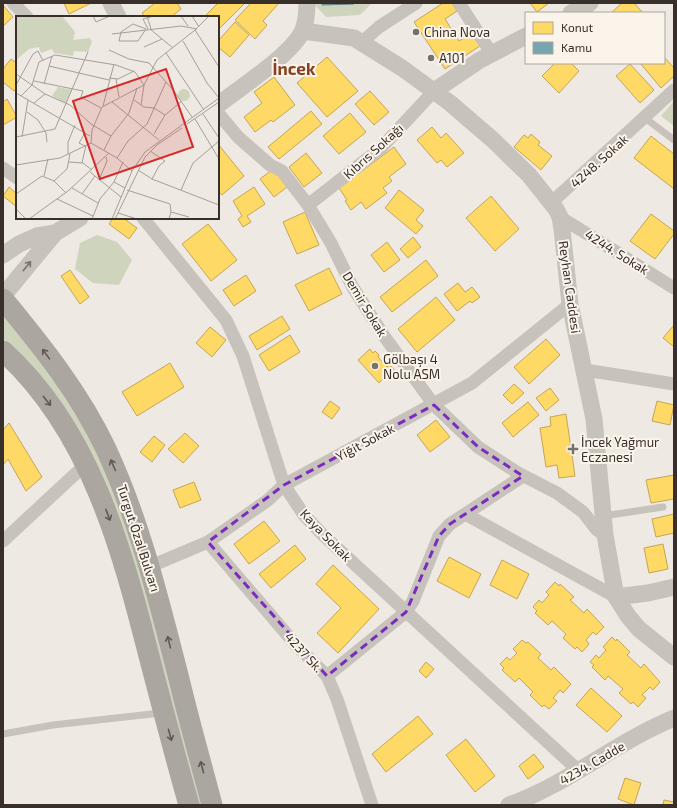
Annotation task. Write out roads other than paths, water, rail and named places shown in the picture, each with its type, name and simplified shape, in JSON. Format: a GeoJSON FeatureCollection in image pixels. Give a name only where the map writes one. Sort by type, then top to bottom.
{"type":"FeatureCollection","features":[{"type":"Feature","properties":{"kind":"main road","name":"Turgut Özal Bulvarı"},"geometry":{"type":"LineString","coordinates":[[3,298],[60,374],[105,447],[120,479],[151,566],[212,805]]}},
{"type":"Feature","properties":{"kind":"main road","name":"Turgut Özal Bulvarı"},"geometry":{"type":"LineString","coordinates":[[6,357],[52,406],[86,464],[108,514],[122,555],[163,713],[189,805]]}},
{"type":"Feature","properties":{"kind":"street"},"geometry":{"type":"LineString","coordinates":[[13,3],[26,16]]}},
{"type":"Feature","properties":{"kind":"street"},"geometry":{"type":"LineString","coordinates":[[112,3],[118,16]]}},
{"type":"Feature","properties":{"kind":"street"},"geometry":{"type":"LineString","coordinates":[[219,104],[279,58],[295,42],[303,31],[307,12],[306,3]]}},
{"type":"Feature","properties":{"kind":"street"},"geometry":{"type":"LineString","coordinates":[[362,42],[399,8],[416,3]]}},
{"type":"Feature","properties":{"kind":"street"},"geometry":{"type":"LineString","coordinates":[[459,3],[492,54]]}},
{"type":"Feature","properties":{"kind":"street"},"geometry":{"type":"LineString","coordinates":[[573,12],[590,3]]}},
{"type":"Feature","properties":{"kind":"street","name":"Reyhan Caddesi"},"geometry":{"type":"LineString","coordinates":[[303,31],[344,35],[354,38],[434,91],[450,103],[514,160],[552,202],[560,217],[570,304],[585,370],[596,437],[605,535],[616,597],[628,616],[639,629],[674,657]]}},
{"type":"Feature","properties":{"kind":"street"},"geometry":{"type":"LineString","coordinates":[[434,91],[462,71],[525,37]]}},
{"type":"Feature","properties":{"kind":"street","name":"4248. Sokak"},"geometry":{"type":"LineString","coordinates":[[552,202],[674,90]]}},
{"type":"Feature","properties":{"kind":"street","name":"Kıbrıs Sokağı"},"geometry":{"type":"LineString","coordinates":[[308,206],[375,153],[434,91]]}},
{"type":"Feature","properties":{"kind":"street","name":"Demir Sokak"},"geometry":{"type":"LineString","coordinates":[[219,114],[238,137],[270,165],[282,171],[308,206],[331,243],[352,286],[384,336],[434,405],[478,447],[523,476],[557,493],[583,512],[597,530],[605,535]]}},
{"type":"Feature","properties":{"kind":"street"},"geometry":{"type":"LineString","coordinates":[[3,168],[16,177]]}},
{"type":"Feature","properties":{"kind":"street","name":"4244. Sokak"},"geometry":{"type":"LineString","coordinates":[[560,217],[674,288]]}},
{"type":"Feature","properties":{"kind":"street","name":"Kaya Sokak"},"geometry":{"type":"LineString","coordinates":[[144,219],[226,320],[243,356],[284,484],[304,515],[323,536],[579,771]]}},
{"type":"Feature","properties":{"kind":"street"},"geometry":{"type":"LineString","coordinates":[[3,298],[55,233],[72,220]]}},
{"type":"Feature","properties":{"kind":"street"},"geometry":{"type":"LineString","coordinates":[[3,255],[19,244],[37,236],[55,233]]}},
{"type":"Feature","properties":{"kind":"street","name":"Yiğit Sokak"},"geometry":{"type":"LineString","coordinates":[[151,566],[208,542],[268,500],[284,484],[434,405],[472,383],[570,304]]}},
{"type":"Feature","properties":{"kind":"street"},"geometry":{"type":"LineString","coordinates":[[585,370],[674,384]]}},
{"type":"Feature","properties":{"kind":"street"},"geometry":{"type":"LineString","coordinates":[[3,541],[86,464]]}},
{"type":"Feature","properties":{"kind":"street"},"geometry":{"type":"LineString","coordinates":[[327,676],[406,612],[413,601],[439,536],[450,524],[467,515],[523,476]]}},
{"type":"Feature","properties":{"kind":"street"},"geometry":{"type":"LineString","coordinates":[[467,515],[616,597],[648,593],[674,587]]}},
{"type":"Feature","properties":{"kind":"street","name":"4237 Sk."},"geometry":{"type":"LineString","coordinates":[[208,542],[296,645],[327,676],[337,699],[372,805]]}},
{"type":"Feature","properties":{"kind":"street","name":"4234. Cadde"},"geometry":{"type":"LineString","coordinates":[[509,805],[552,786],[645,732],[674,718]]}},
{"type":"Feature","properties":{"kind":"lane"},"geometry":{"type":"LineString","coordinates":[[645,118],[674,140]]}},
{"type":"Feature","properties":{"kind":"lane"},"geometry":{"type":"LineString","coordinates":[[603,516],[663,507]]}},
{"type":"Feature","properties":{"kind":"lane"},"geometry":{"type":"LineString","coordinates":[[3,734],[53,725],[163,713]]}},
{"type":"Feature","properties":{"kind":"place","name":"China Nova"},"geometry":{"type":"Point","coordinates":[416,32]}},
{"type":"Feature","properties":{"kind":"place","name":"A101"},"geometry":{"type":"Point","coordinates":[431,58]}},
{"type":"Feature","properties":{"kind":"place","name":"Gölbaşı 4 Nolu ASM"},"geometry":{"type":"Point","coordinates":[375,366]}},
{"type":"Feature","properties":{"kind":"place","name":"İncek Yağmur Eczanesi"},"geometry":{"type":"Point","coordinates":[573,449]}},
{"type":"Feature","properties":{"kind":"district","name":"İncek"},"geometry":{"type":"Point","coordinates":[294,69]}}]}
